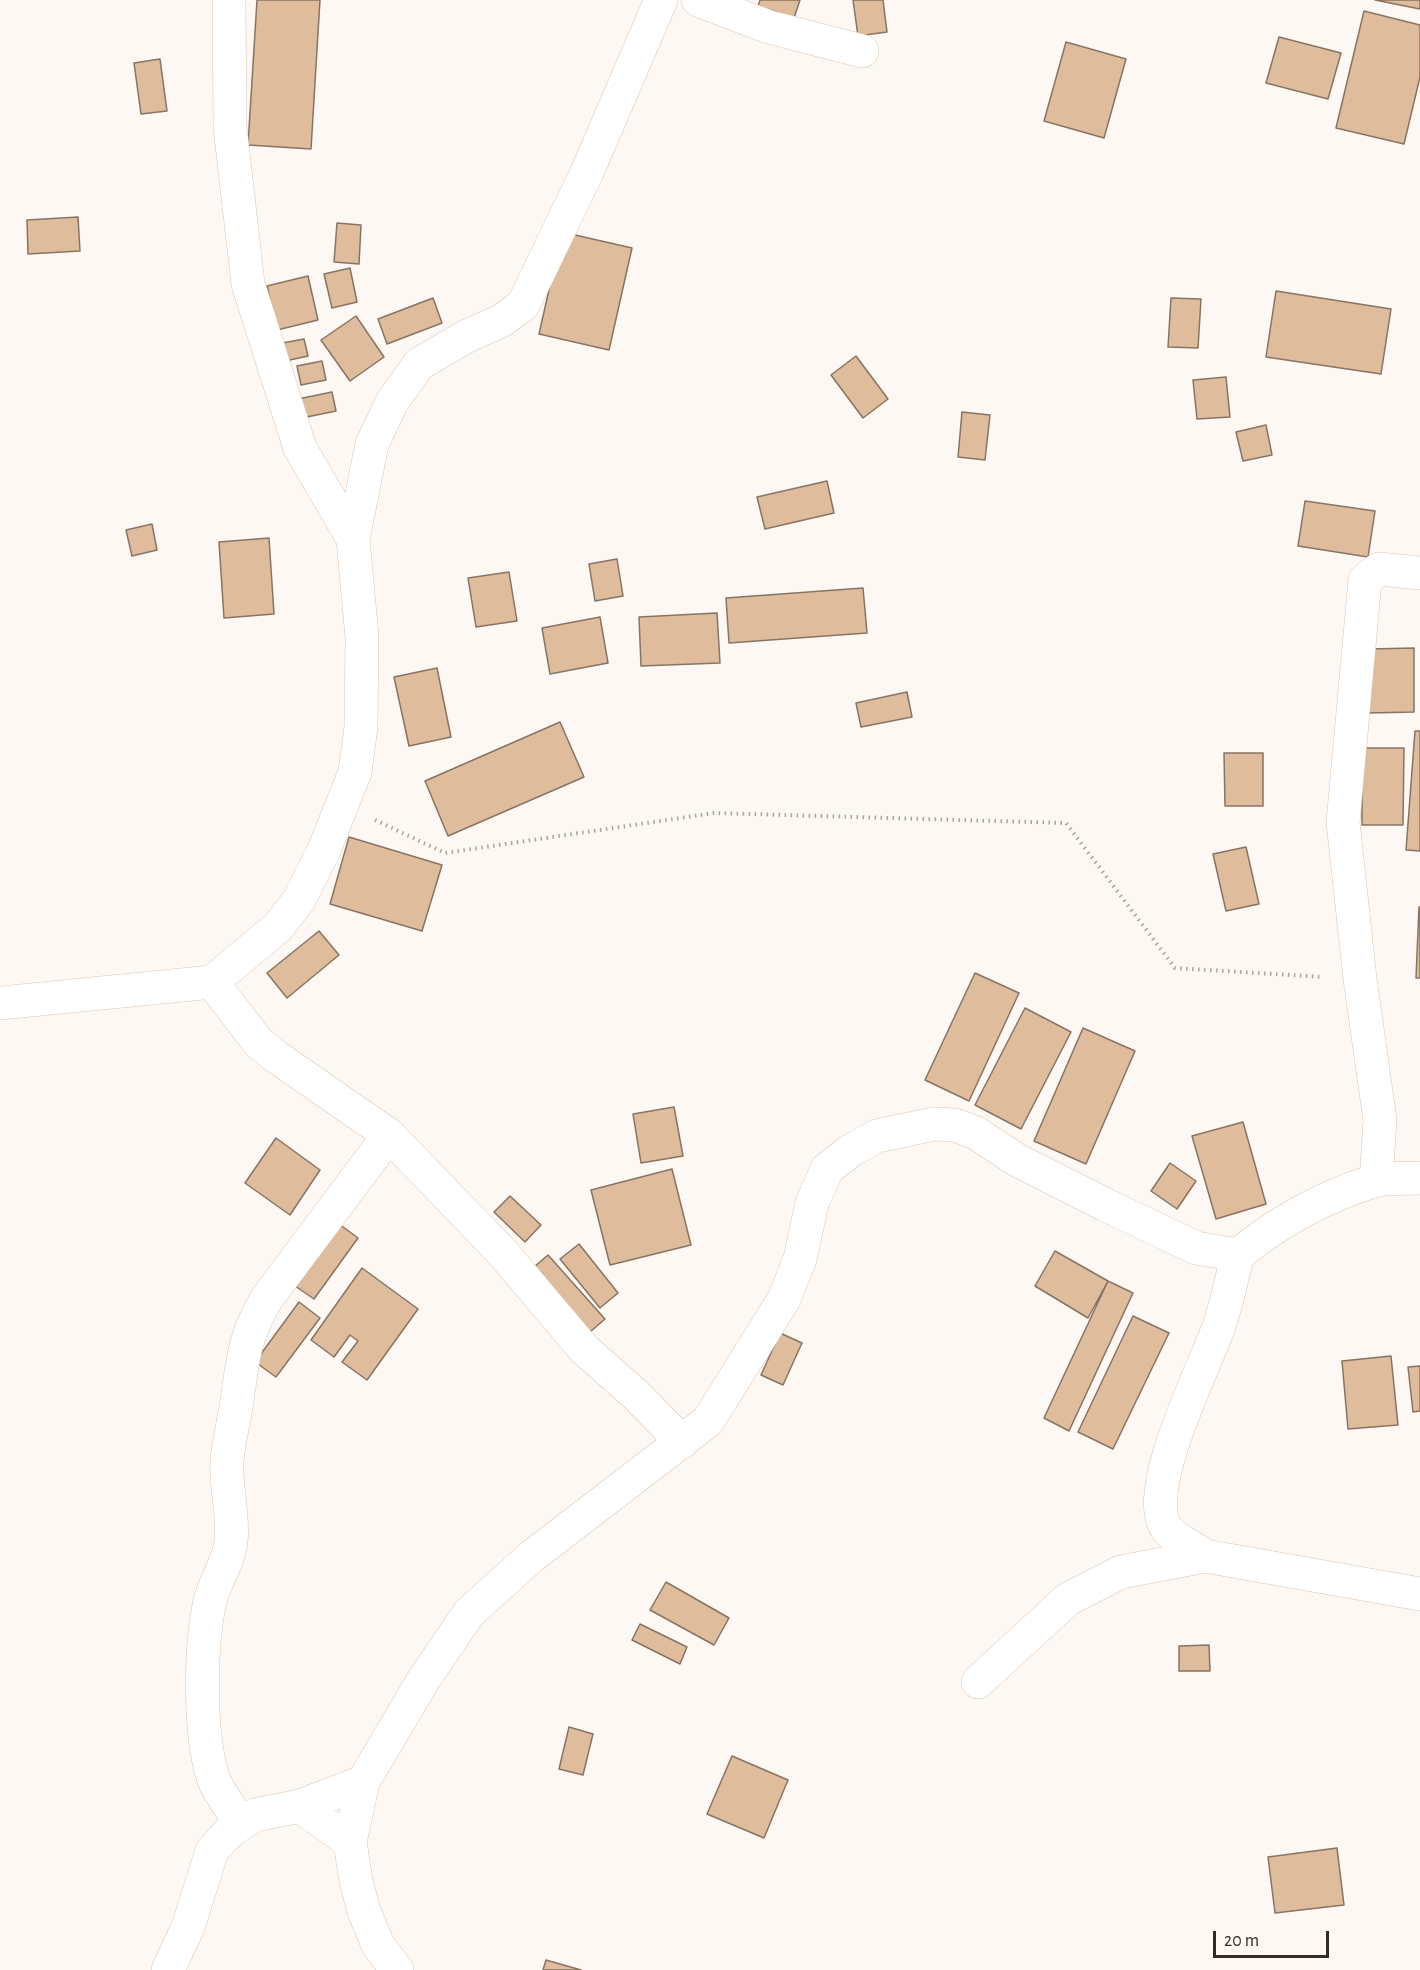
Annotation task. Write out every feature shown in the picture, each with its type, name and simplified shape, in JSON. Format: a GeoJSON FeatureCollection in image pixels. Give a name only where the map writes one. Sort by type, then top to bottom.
{"type":"FeatureCollection","features":[{"type":"Feature","properties":{"kind":"street"},"geometry":{"type":"LineString","coordinates":[[229,0],[230,127],[248,285],[300,448],[353,539]]}},
{"type":"Feature","properties":{"kind":"street"},"geometry":{"type":"LineString","coordinates":[[0,1003],[212,982],[278,927],[299,900],[324,850],[356,772],[361,728],[362,637],[353,539],[372,444],[392,402],[419,364],[467,336],[501,321],[523,305],[588,170],[661,0]]}},
{"type":"Feature","properties":{"kind":"street"},"geometry":{"type":"LineString","coordinates":[[698,0],[769,27],[862,51]]}},
{"type":"Feature","properties":{"kind":"street"},"geometry":{"type":"LineString","coordinates":[[1376,1180],[1380,1120],[1360,979],[1343,822],[1365,580],[1379,569],[1420,573]]}},
{"type":"Feature","properties":{"kind":"street"},"geometry":{"type":"LineString","coordinates":[[212,982],[266,1049],[301,1076],[361,1113],[390,1135],[502,1252],[584,1349],[636,1395],[682,1442]]}},
{"type":"Feature","properties":{"kind":"street"},"geometry":{"type":"LineString","coordinates":[[398,1970],[378,1946],[364,1911],[350,1842],[363,1782],[423,1679],[469,1613],[531,1557],[708,1421],[784,1299],[800,1259],[812,1203],[827,1169],[850,1151],[877,1136],[934,1124],[955,1125],[976,1133],[1017,1160],[1196,1248],[1238,1255]]}},
{"type":"Feature","properties":{"kind":"street"},"geometry":{"type":"LineString","coordinates":[[241,1824],[214,1780],[206,1751],[204,1683],[206,1620],[213,1588],[225,1565],[231,1543],[233,1508],[227,1462],[241,1360],[250,1327],[267,1298],[390,1135]]}},
{"type":"Feature","properties":{"kind":"street"},"geometry":{"type":"LineString","coordinates":[[1205,1556],[1167,1530],[1161,1511],[1162,1482],[1184,1411],[1219,1326],[1238,1255],[1252,1243],[1312,1206],[1376,1180],[1420,1178]]}},
{"type":"Feature","properties":{"kind":"street"},"geometry":{"type":"LineString","coordinates":[[978,1682],[1068,1599],[1121,1572],[1205,1556],[1420,1594]]}},
{"type":"Feature","properties":{"kind":"street"},"geometry":{"type":"LineString","coordinates":[[168,1970],[188,1927],[212,1851],[230,1831],[255,1815],[300,1806],[363,1782]]}},
{"type":"Feature","properties":{"kind":"street"},"geometry":{"type":"LineString","coordinates":[[300,1806],[350,1842]]}},
{"type":"Feature","properties":{"kind":"path"},"geometry":{"type":"LineString","coordinates":[[342,805],[444,853],[714,813],[1066,824],[1175,968],[1360,979]]}},
{"type":"Feature","properties":{"kind":"building"},"geometry":{"type":"Polygon","coordinates":[[[257,0],[320,0],[311,149],[248,145],[257,0]]]}},
{"type":"Feature","properties":{"kind":"building"},"geometry":{"type":"Polygon","coordinates":[[[760,0],[800,0],[794,18],[758,6],[760,0]]]}},
{"type":"Feature","properties":{"kind":"building"},"geometry":{"type":"Polygon","coordinates":[[[853,0],[883,0],[887,32],[858,36],[853,0]]]}},
{"type":"Feature","properties":{"kind":"building"},"geometry":{"type":"Polygon","coordinates":[[[1375,0],[1420,0],[1420,9],[1375,0]]]}},
{"type":"Feature","properties":{"kind":"building"},"geometry":{"type":"Polygon","coordinates":[[[1364,11],[1420,25],[1420,77],[1404,144],[1336,128],[1364,11]]]}},
{"type":"Feature","properties":{"kind":"building"},"geometry":{"type":"Polygon","coordinates":[[[1279,37],[1341,53],[1328,99],[1266,83],[1279,37]]]}},
{"type":"Feature","properties":{"kind":"building"},"geometry":{"type":"Polygon","coordinates":[[[1066,42],[1126,59],[1104,138],[1044,121],[1066,42]]]}},
{"type":"Feature","properties":{"kind":"building"},"geometry":{"type":"Polygon","coordinates":[[[160,59],[167,111],[141,114],[134,63],[160,59]]]}},
{"type":"Feature","properties":{"kind":"building"},"geometry":{"type":"Polygon","coordinates":[[[78,217],[80,251],[28,254],[27,220],[78,217]]]}},
{"type":"Feature","properties":{"kind":"building"},"geometry":{"type":"Polygon","coordinates":[[[337,223],[361,225],[359,264],[334,262],[337,223]]]}},
{"type":"Feature","properties":{"kind":"building"},"geometry":{"type":"Polygon","coordinates":[[[562,232],[632,248],[609,350],[539,334],[562,232]]]}},
{"type":"Feature","properties":{"kind":"building"},"geometry":{"type":"Polygon","coordinates":[[[350,268],[357,302],[332,308],[324,274],[350,268]]]}},
{"type":"Feature","properties":{"kind":"building"},"geometry":{"type":"Polygon","coordinates":[[[308,276],[318,320],[277,330],[267,286],[308,276]]]}},
{"type":"Feature","properties":{"kind":"building"},"geometry":{"type":"Polygon","coordinates":[[[1276,291],[1391,309],[1381,374],[1266,357],[1276,291]]]}},
{"type":"Feature","properties":{"kind":"building"},"geometry":{"type":"Polygon","coordinates":[[[433,298],[442,323],[387,344],[378,319],[433,298]]]}},
{"type":"Feature","properties":{"kind":"building"},"geometry":{"type":"Polygon","coordinates":[[[1171,298],[1201,299],[1198,348],[1168,347],[1171,298]]]}},
{"type":"Feature","properties":{"kind":"building"},"geometry":{"type":"Polygon","coordinates":[[[356,316],[384,357],[350,381],[321,340],[356,316]]]}},
{"type":"Feature","properties":{"kind":"building"},"geometry":{"type":"Polygon","coordinates":[[[304,339],[308,356],[281,362],[277,344],[304,339]]]}},
{"type":"Feature","properties":{"kind":"building"},"geometry":{"type":"Polygon","coordinates":[[[856,356],[888,399],[863,418],[831,375],[856,356]]]}},
{"type":"Feature","properties":{"kind":"building"},"geometry":{"type":"Polygon","coordinates":[[[322,361],[326,380],[301,385],[297,366],[322,361]]]}},
{"type":"Feature","properties":{"kind":"building"},"geometry":{"type":"Polygon","coordinates":[[[1226,377],[1230,417],[1197,419],[1193,380],[1226,377]]]}},
{"type":"Feature","properties":{"kind":"building"},"geometry":{"type":"Polygon","coordinates":[[[332,392],[336,411],[297,419],[293,400],[332,392]]]}},
{"type":"Feature","properties":{"kind":"building"},"geometry":{"type":"Polygon","coordinates":[[[962,412],[990,415],[985,460],[958,457],[962,412]]]}},
{"type":"Feature","properties":{"kind":"building"},"geometry":{"type":"Polygon","coordinates":[[[1266,425],[1272,455],[1243,461],[1236,432],[1266,425]]]}},
{"type":"Feature","properties":{"kind":"building"},"geometry":{"type":"Polygon","coordinates":[[[827,481],[834,513],[765,529],[757,497],[827,481]]]}},
{"type":"Feature","properties":{"kind":"building"},"geometry":{"type":"Polygon","coordinates":[[[1305,501],[1375,511],[1368,557],[1298,546],[1305,501]]]}},
{"type":"Feature","properties":{"kind":"building"},"geometry":{"type":"Polygon","coordinates":[[[152,524],[157,550],[132,556],[126,530],[152,524]]]}},
{"type":"Feature","properties":{"kind":"building"},"geometry":{"type":"Polygon","coordinates":[[[269,538],[274,614],[224,618],[219,542],[269,538]]]}},
{"type":"Feature","properties":{"kind":"building"},"geometry":{"type":"Polygon","coordinates":[[[617,559],[623,596],[595,601],[589,564],[617,559]]]}},
{"type":"Feature","properties":{"kind":"building"},"geometry":{"type":"Polygon","coordinates":[[[509,572],[517,621],[476,627],[468,578],[509,572]]]}},
{"type":"Feature","properties":{"kind":"building"},"geometry":{"type":"Polygon","coordinates":[[[863,588],[867,633],[729,643],[726,598],[863,588]]]}},
{"type":"Feature","properties":{"kind":"building"},"geometry":{"type":"Polygon","coordinates":[[[717,613],[720,663],[641,666],[639,617],[717,613]]]}},
{"type":"Feature","properties":{"kind":"building"},"geometry":{"type":"Polygon","coordinates":[[[600,617],[608,663],[550,674],[542,628],[600,617]]]}},
{"type":"Feature","properties":{"kind":"building"},"geometry":{"type":"Polygon","coordinates":[[[1414,648],[1414,712],[1368,713],[1368,649],[1414,648]]]}},
{"type":"Feature","properties":{"kind":"building"},"geometry":{"type":"Polygon","coordinates":[[[437,668],[451,737],[409,746],[394,677],[437,668]]]}},
{"type":"Feature","properties":{"kind":"building"},"geometry":{"type":"Polygon","coordinates":[[[907,692],[912,717],[861,727],[856,703],[907,692]]]}},
{"type":"Feature","properties":{"kind":"building"},"geometry":{"type":"Polygon","coordinates":[[[560,722],[584,777],[448,836],[425,781],[560,722]]]}},
{"type":"Feature","properties":{"kind":"building"},"geometry":{"type":"Polygon","coordinates":[[[1415,731],[1420,731],[1420,851],[1406,850],[1415,731]]]}},
{"type":"Feature","properties":{"kind":"building"},"geometry":{"type":"Polygon","coordinates":[[[1362,748],[1404,748],[1403,825],[1362,825],[1362,748]]]}},
{"type":"Feature","properties":{"kind":"building"},"geometry":{"type":"Polygon","coordinates":[[[1224,753],[1263,753],[1263,806],[1225,806],[1224,753]]]}},
{"type":"Feature","properties":{"kind":"building"},"geometry":{"type":"Polygon","coordinates":[[[349,837],[442,865],[422,931],[330,904],[349,837]]]}},
{"type":"Feature","properties":{"kind":"building"},"geometry":{"type":"Polygon","coordinates":[[[1246,847],[1259,904],[1226,911],[1213,854],[1246,847]]]}},
{"type":"Feature","properties":{"kind":"building"},"geometry":{"type":"Polygon","coordinates":[[[1419,907],[1420,978],[1416,978],[1419,907]]]}},
{"type":"Feature","properties":{"kind":"building"},"geometry":{"type":"Polygon","coordinates":[[[319,931],[339,955],[287,998],[267,973],[319,931]]]}},
{"type":"Feature","properties":{"kind":"building"},"geometry":{"type":"Polygon","coordinates":[[[975,973],[1019,993],[969,1101],[925,1080],[975,973]]]}},
{"type":"Feature","properties":{"kind":"building"},"geometry":{"type":"Polygon","coordinates":[[[1025,1008],[1071,1032],[1021,1129],[975,1105],[1025,1008]]]}},
{"type":"Feature","properties":{"kind":"building"},"geometry":{"type":"Polygon","coordinates":[[[1083,1028],[1135,1051],[1086,1164],[1034,1141],[1083,1028]]]}},
{"type":"Feature","properties":{"kind":"building"},"geometry":{"type":"Polygon","coordinates":[[[674,1107],[683,1156],[641,1163],[633,1114],[674,1107]]]}},
{"type":"Feature","properties":{"kind":"building"},"geometry":{"type":"Polygon","coordinates":[[[1243,1122],[1266,1204],[1216,1219],[1192,1136],[1243,1122]]]}},
{"type":"Feature","properties":{"kind":"building"},"geometry":{"type":"Polygon","coordinates":[[[276,1138],[320,1170],[290,1215],[245,1183],[276,1138]]]}},
{"type":"Feature","properties":{"kind":"building"},"geometry":{"type":"Polygon","coordinates":[[[1170,1163],[1196,1181],[1177,1209],[1151,1191],[1170,1163]]]}},
{"type":"Feature","properties":{"kind":"building"},"geometry":{"type":"Polygon","coordinates":[[[672,1169],[691,1245],[610,1265],[591,1190],[672,1169]]]}},
{"type":"Feature","properties":{"kind":"building"},"geometry":{"type":"Polygon","coordinates":[[[510,1196],[541,1225],[525,1242],[494,1212],[510,1196]]]}},
{"type":"Feature","properties":{"kind":"building"},"geometry":{"type":"Polygon","coordinates":[[[339,1224],[358,1238],[314,1299],[295,1286],[339,1224]]]}},
{"type":"Feature","properties":{"kind":"building"},"geometry":{"type":"Polygon","coordinates":[[[579,1244],[618,1293],[600,1308],[560,1259],[579,1244]]]}},
{"type":"Feature","properties":{"kind":"building"},"geometry":{"type":"Polygon","coordinates":[[[1055,1251],[1108,1281],[1088,1318],[1035,1286],[1055,1251]]]}},
{"type":"Feature","properties":{"kind":"building"},"geometry":{"type":"Polygon","coordinates":[[[548,1255],[605,1319],[583,1338],[527,1273],[548,1255]]]}},
{"type":"Feature","properties":{"kind":"building"},"geometry":{"type":"Polygon","coordinates":[[[362,1268],[418,1309],[367,1380],[342,1362],[358,1341],[350,1335],[334,1357],[311,1340],[362,1268]]]}},
{"type":"Feature","properties":{"kind":"building"},"geometry":{"type":"Polygon","coordinates":[[[1108,1281],[1133,1293],[1069,1431],[1044,1418],[1108,1281]]]}},
{"type":"Feature","properties":{"kind":"building"},"geometry":{"type":"Polygon","coordinates":[[[299,1302],[320,1318],[276,1377],[255,1362],[299,1302]]]}},
{"type":"Feature","properties":{"kind":"building"},"geometry":{"type":"Polygon","coordinates":[[[1133,1316],[1169,1333],[1113,1449],[1078,1432],[1133,1316]]]}},
{"type":"Feature","properties":{"kind":"building"},"geometry":{"type":"Polygon","coordinates":[[[780,1333],[802,1343],[783,1385],[761,1375],[780,1333]]]}},
{"type":"Feature","properties":{"kind":"building"},"geometry":{"type":"Polygon","coordinates":[[[1391,1356],[1398,1425],[1348,1429],[1342,1361],[1391,1356]]]}},
{"type":"Feature","properties":{"kind":"building"},"geometry":{"type":"Polygon","coordinates":[[[1420,1366],[1420,1411],[1413,1412],[1408,1367],[1420,1366]]]}},
{"type":"Feature","properties":{"kind":"building"},"geometry":{"type":"Polygon","coordinates":[[[666,1582],[729,1618],[714,1645],[650,1610],[666,1582]]]}},
{"type":"Feature","properties":{"kind":"building"},"geometry":{"type":"Polygon","coordinates":[[[640,1624],[687,1647],[680,1664],[632,1640],[640,1624]]]}},
{"type":"Feature","properties":{"kind":"building"},"geometry":{"type":"Polygon","coordinates":[[[1209,1645],[1210,1671],[1179,1671],[1179,1646],[1209,1645]]]}},
{"type":"Feature","properties":{"kind":"building"},"geometry":{"type":"Polygon","coordinates":[[[569,1727],[593,1734],[583,1775],[559,1769],[569,1727]]]}},
{"type":"Feature","properties":{"kind":"building"},"geometry":{"type":"Polygon","coordinates":[[[732,1756],[788,1780],[764,1838],[707,1814],[732,1756]]]}},
{"type":"Feature","properties":{"kind":"building"},"geometry":{"type":"Polygon","coordinates":[[[1337,1848],[1344,1905],[1275,1913],[1268,1857],[1337,1848]]]}},
{"type":"Feature","properties":{"kind":"building"},"geometry":{"type":"Polygon","coordinates":[[[546,1960],[581,1970],[543,1970],[546,1960]]]}}]}
